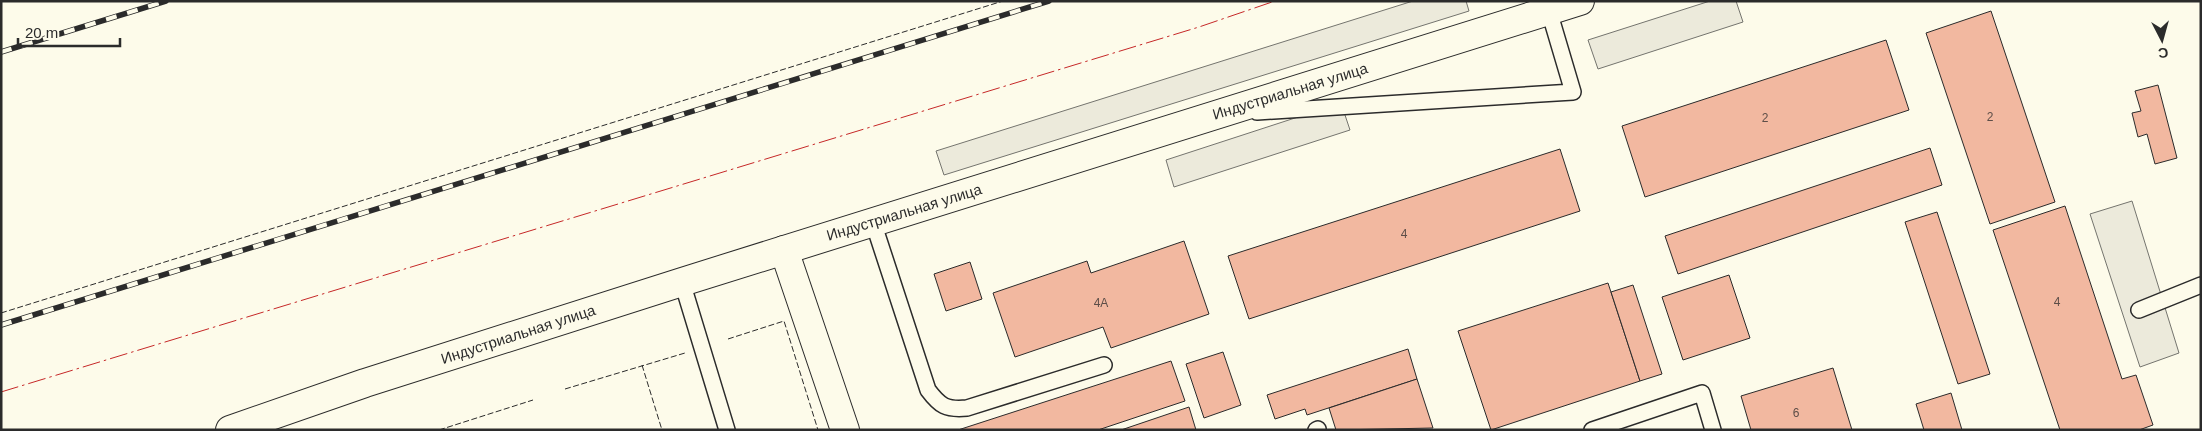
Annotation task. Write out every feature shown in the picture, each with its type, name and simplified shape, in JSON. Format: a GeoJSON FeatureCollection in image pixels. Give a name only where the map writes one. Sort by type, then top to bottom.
{"type":"FeatureCollection","features":[{"type":"Feature","properties":{"kind":"street","name":"Индустриальная улица"},"geometry":{"type":"LineString","coordinates":[[230,430],[365,382],[1580,1]]}},
{"type":"Feature","properties":{"kind":"street"},"geometry":{"type":"LineString","coordinates":[[784,250],[845,430]]}},
{"type":"Feature","properties":{"kind":"lane"},"geometry":{"type":"LineString","coordinates":[[1218,114],[1574,92],[1548,11]]}},
{"type":"Feature","properties":{"kind":"lane"},"geometry":{"type":"LineString","coordinates":[[873,222],[928,390],[938,403],[953,409],[967,408],[1104,365]]}},
{"type":"Feature","properties":{"kind":"lane"},"geometry":{"type":"LineString","coordinates":[[682,282],[727,430]]}},
{"type":"Feature","properties":{"kind":"lane"},"geometry":{"type":"LineString","coordinates":[[2138,310],[2201,285]]}},
{"type":"Feature","properties":{"kind":"lane"},"geometry":{"type":"LineString","coordinates":[[1592,430],[1702,393],[1713,430]]}},
{"type":"Feature","properties":{"kind":"shaded area"},"geometry":{"type":"Polygon","coordinates":[[[1413,1],[1466,1],[1469,11],[944,175],[936,151],[1413,1]]]}},
{"type":"Feature","properties":{"kind":"shaded area"},"geometry":{"type":"Polygon","coordinates":[[[1710,1],[1736,1],[1743,22],[1598,69],[1588,40],[1710,1]]]}},
{"type":"Feature","properties":{"kind":"shaded area"},"geometry":{"type":"Polygon","coordinates":[[[1341,103],[1350,130],[1174,187],[1166,160],[1341,103]]]}},
{"type":"Feature","properties":{"kind":"shaded area"},"geometry":{"type":"Polygon","coordinates":[[[2132,201],[2179,353],[2140,367],[2090,214],[2132,201]]]}},
{"type":"Feature","properties":{"kind":"building"},"geometry":{"type":"Polygon","coordinates":[[[1991,11],[2055,202],[1990,224],[1926,33],[1991,11]]]}},
{"type":"Feature","properties":{"kind":"building"},"geometry":{"type":"Polygon","coordinates":[[[1886,40],[1909,110],[1645,197],[1622,126],[1886,40]]]}},
{"type":"Feature","properties":{"kind":"building"},"geometry":{"type":"Polygon","coordinates":[[[2158,85],[2177,158],[2155,164],[2147,134],[2138,137],[2132,113],[2141,111],[2135,91],[2158,85]]]}},
{"type":"Feature","properties":{"kind":"building"},"geometry":{"type":"Polygon","coordinates":[[[1930,148],[1942,185],[1678,274],[1665,236],[1930,148]]]}},
{"type":"Feature","properties":{"kind":"building"},"geometry":{"type":"Polygon","coordinates":[[[1560,149],[1580,211],[1249,319],[1228,256],[1560,149]]]}},
{"type":"Feature","properties":{"kind":"building"},"geometry":{"type":"Polygon","coordinates":[[[2065,206],[2122,379],[2136,375],[2153,425],[2139,430],[2060,430],[1993,230],[2065,206]]]}},
{"type":"Feature","properties":{"kind":"building"},"geometry":{"type":"Polygon","coordinates":[[[1937,212],[1990,374],[1958,384],[1905,222],[1937,212]]]}},
{"type":"Feature","properties":{"kind":"building"},"geometry":{"type":"Polygon","coordinates":[[[1184,241],[1209,314],[1111,348],[1103,327],[1015,357],[993,293],[1087,261],[1091,273],[1184,241]]]}},
{"type":"Feature","properties":{"kind":"building"},"geometry":{"type":"Polygon","coordinates":[[[970,262],[982,299],[946,311],[934,274],[970,262]]]}},
{"type":"Feature","properties":{"kind":"building"},"geometry":{"type":"Polygon","coordinates":[[[1729,275],[1750,338],[1683,360],[1662,297],[1729,275]]]}},
{"type":"Feature","properties":{"kind":"building"},"geometry":{"type":"Polygon","coordinates":[[[1608,283],[1640,381],[1491,430],[1458,331],[1608,283]]]}},
{"type":"Feature","properties":{"kind":"building"},"geometry":{"type":"Polygon","coordinates":[[[1633,285],[1662,374],[1640,381],[1611,292],[1633,285]]]}},
{"type":"Feature","properties":{"kind":"building"},"geometry":{"type":"Polygon","coordinates":[[[1408,349],[1417,379],[1307,415],[1305,409],[1275,419],[1267,395],[1408,349]]]}},
{"type":"Feature","properties":{"kind":"building"},"geometry":{"type":"Polygon","coordinates":[[[1223,352],[1241,405],[1204,418],[1186,364],[1223,352]]]}},
{"type":"Feature","properties":{"kind":"building"},"geometry":{"type":"Polygon","coordinates":[[[1171,361],[1185,401],[1098,430],[958,430],[1171,361]]]}},
{"type":"Feature","properties":{"kind":"building"},"geometry":{"type":"Polygon","coordinates":[[[1833,368],[1852,430],[1751,430],[1741,396],[1833,368]]]}},
{"type":"Feature","properties":{"kind":"building"},"geometry":{"type":"Polygon","coordinates":[[[1417,379],[1433,428],[1336,430],[1329,408],[1417,379]]]}},
{"type":"Feature","properties":{"kind":"building"},"geometry":{"type":"Polygon","coordinates":[[[1951,393],[1962,430],[1924,430],[1916,404],[1951,393]]]}},
{"type":"Feature","properties":{"kind":"building"},"geometry":{"type":"Polygon","coordinates":[[[1189,407],[1196,430],[1121,430],[1189,407]]]}},
{"type":"Feature","properties":{"kind":"railway"},"geometry":{"type":"LineString","coordinates":[[1,52],[166,1]]}},
{"type":"Feature","properties":{"kind":"railway"},"geometry":{"type":"LineString","coordinates":[[1,325],[1049,1]]}},
{"type":"Feature","properties":{"kind":"fence"},"geometry":{"type":"LineString","coordinates":[[1,313],[1003,1]]}},
{"type":"Feature","properties":{"kind":"fence"},"geometry":{"type":"LineString","coordinates":[[728,339],[784,321],[818,430]]}},
{"type":"Feature","properties":{"kind":"fence"},"geometry":{"type":"LineString","coordinates":[[565,389],[685,353]]}},
{"type":"Feature","properties":{"kind":"fence"},"geometry":{"type":"LineString","coordinates":[[642,365],[662,430]]}},
{"type":"Feature","properties":{"kind":"fence"},"geometry":{"type":"LineString","coordinates":[[439,430],[533,400]]}},
{"type":"Feature","properties":{"kind":"power"},"geometry":{"type":"LineString","coordinates":[[1,392],[1199,27],[1275,1]]}}]}
